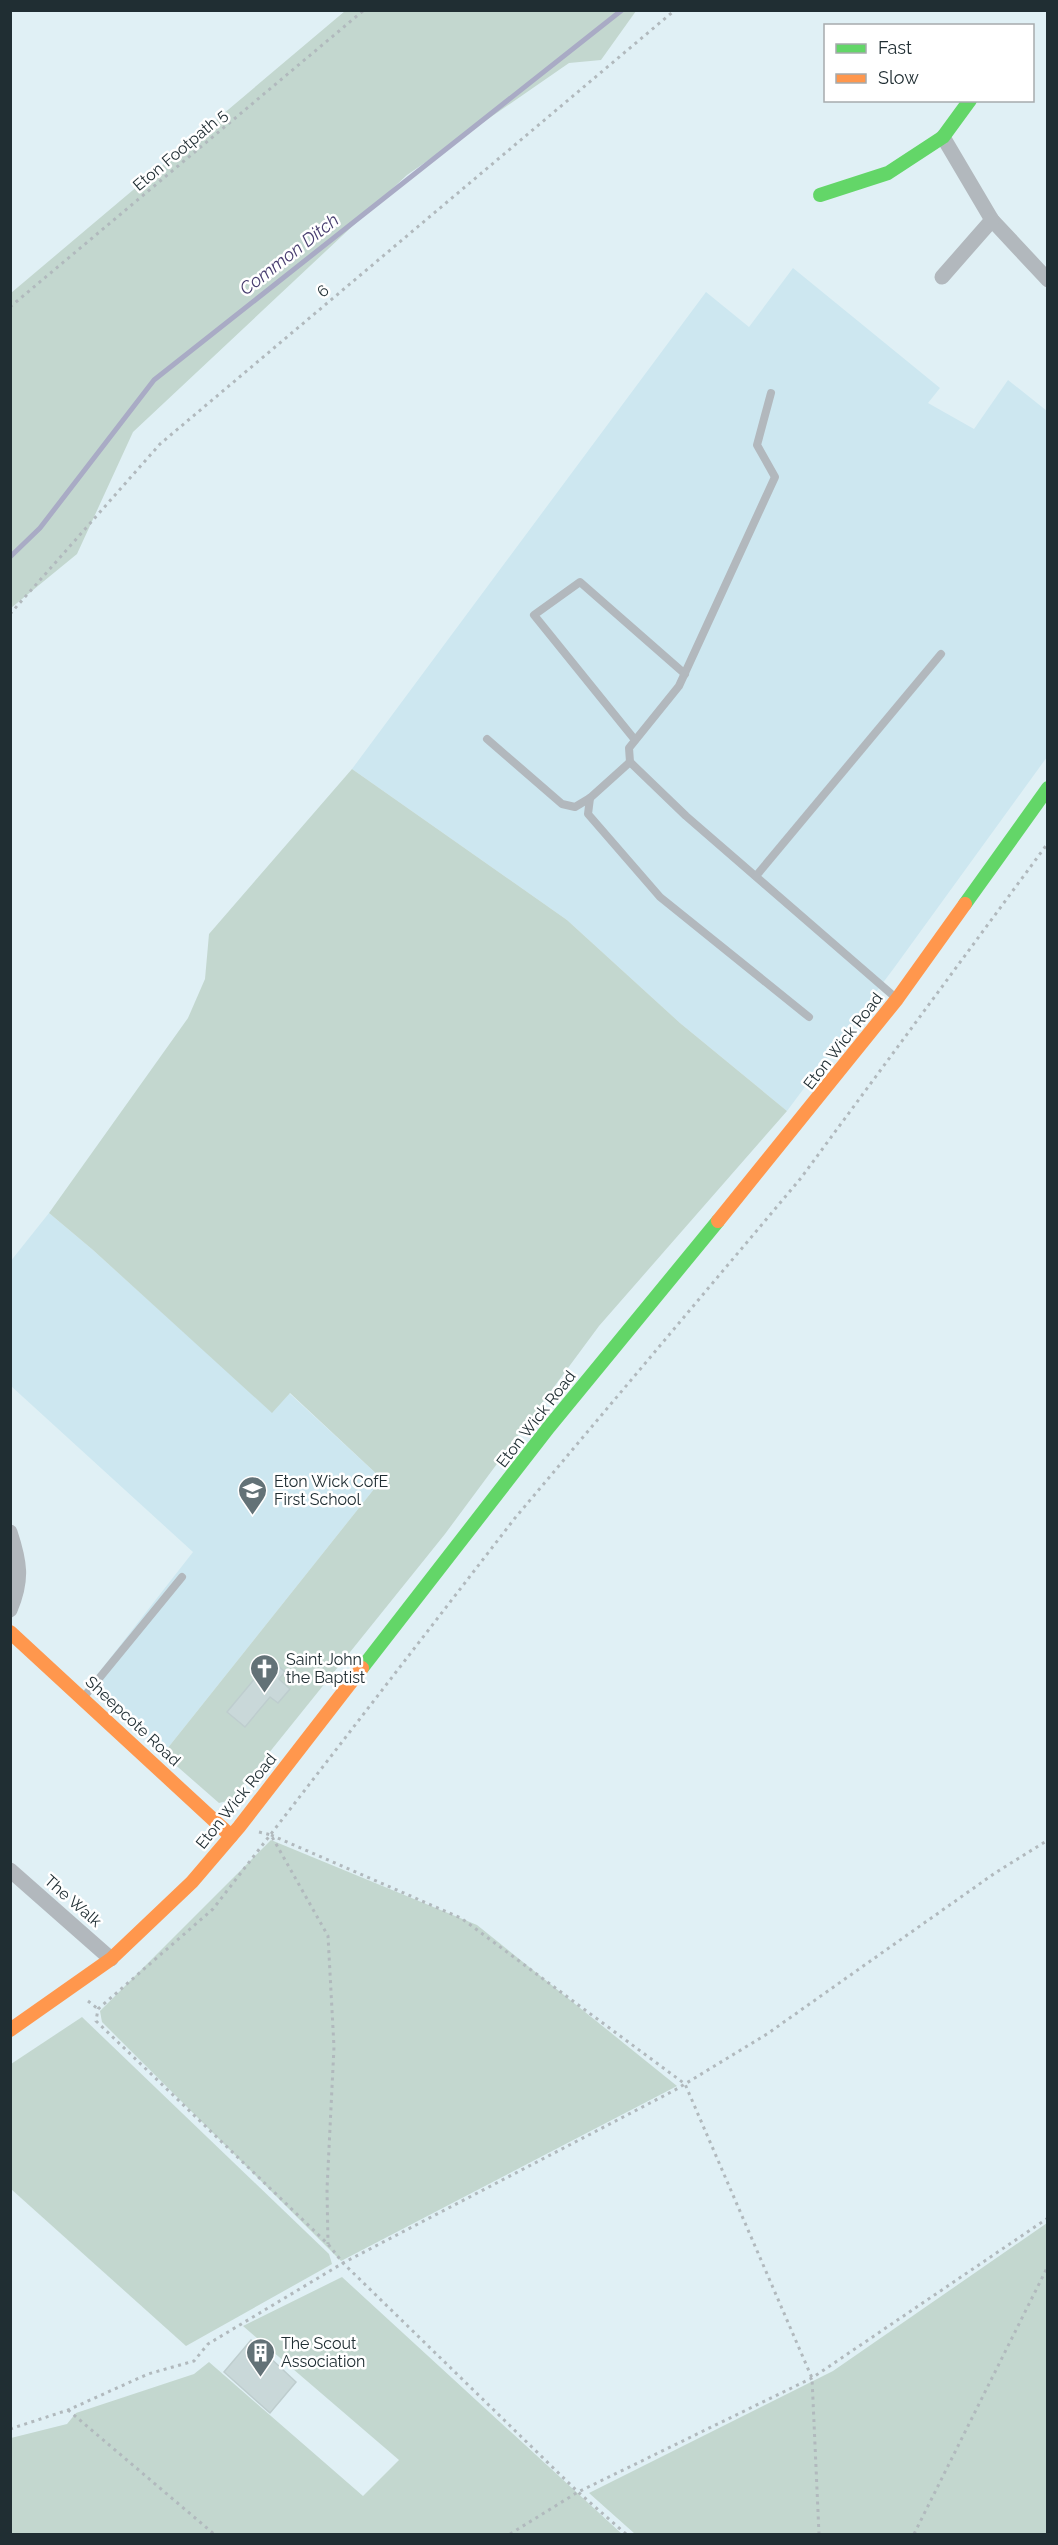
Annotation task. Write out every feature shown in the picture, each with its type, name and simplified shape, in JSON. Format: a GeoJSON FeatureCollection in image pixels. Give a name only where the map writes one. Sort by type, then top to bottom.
{"type":"FeatureCollection","features":[{"type":"Feature","properties":{"kind":"main road"},"geometry":{"type":"LineString","coordinates":[[820,195],[888,173],[943,137],[969,102]]}},
{"type":"Feature","properties":{"kind":"main road","name":"Eton Wick Road"},"geometry":{"type":"LineString","coordinates":[[10,2030],[111,1959],[192,1882],[235,1831],[549,1427],[814,1104],[897,999],[1047,788]]}},
{"type":"Feature","properties":{"kind":"main road","name":"Sheepcote Road"},"geometry":{"type":"LineString","coordinates":[[10,1632],[82,1699],[235,1831]]}},
{"type":"Feature","properties":{"kind":"street"},"geometry":{"type":"LineString","coordinates":[[943,137],[992,220],[1047,280]]}},
{"type":"Feature","properties":{"kind":"street"},"geometry":{"type":"LineString","coordinates":[[942,277],[992,220]]}},
{"type":"Feature","properties":{"kind":"street"},"geometry":{"type":"LineString","coordinates":[[10,1532],[20,1563],[17,1594],[10,1610]]}},
{"type":"Feature","properties":{"kind":"street","name":"The Walk"},"geometry":{"type":"LineString","coordinates":[[10,1870],[111,1959]]}},
{"type":"Feature","properties":{"kind":"lane"},"geometry":{"type":"LineString","coordinates":[[771,393],[757,445],[775,477],[679,686],[629,748],[630,762],[686,816],[897,999]]}},
{"type":"Feature","properties":{"kind":"lane"},"geometry":{"type":"LineString","coordinates":[[635,740],[534,615],[580,582],[685,674]]}},
{"type":"Feature","properties":{"kind":"lane"},"geometry":{"type":"LineString","coordinates":[[756,876],[941,654]]}},
{"type":"Feature","properties":{"kind":"lane"},"geometry":{"type":"LineString","coordinates":[[487,739],[562,804],[575,807],[590,798],[630,762]]}},
{"type":"Feature","properties":{"kind":"lane"},"geometry":{"type":"LineString","coordinates":[[590,798],[588,814],[660,897],[809,1017]]}},
{"type":"Feature","properties":{"kind":"lane"},"geometry":{"type":"LineString","coordinates":[[82,1699],[182,1577]]}},
{"type":"Feature","properties":{"kind":"path","name":"Eton Footpath 5"},"geometry":{"type":"LineString","coordinates":[[10,307],[364,10]]}},
{"type":"Feature","properties":{"kind":"path","name":"6"},"geometry":{"type":"LineString","coordinates":[[10,614],[160,444],[675,10]]}},
{"type":"Feature","properties":{"kind":"path"},"geometry":{"type":"LineString","coordinates":[[626,2535],[578,2492],[343,2263],[328,2244],[96,2021],[98,2009],[213,1909],[515,1518],[801,1178],[1047,843]]}},
{"type":"Feature","properties":{"kind":"path"},"geometry":{"type":"LineString","coordinates":[[235,1831],[271,1835],[461,1918],[685,2084],[812,2378],[819,2535]]}},
{"type":"Feature","properties":{"kind":"path"},"geometry":{"type":"LineString","coordinates":[[271,1835],[328,1936],[333,1991],[334,2047],[327,2189],[328,2244]]}},
{"type":"Feature","properties":{"kind":"path"},"geometry":{"type":"LineString","coordinates":[[10,2429],[68,2410],[148,2374],[194,2361],[208,2344],[343,2263],[685,2084],[767,2034],[995,1873],[1047,1840]]}},
{"type":"Feature","properties":{"kind":"path"},"geometry":{"type":"LineString","coordinates":[[510,2535],[578,2492],[812,2378],[1047,2218]]}},
{"type":"Feature","properties":{"kind":"path"},"geometry":{"type":"LineString","coordinates":[[914,2535],[1047,2266]]}},
{"type":"Feature","properties":{"kind":"path"},"geometry":{"type":"LineString","coordinates":[[68,2410],[214,2535]]}},
{"type":"Feature","properties":{"kind":"shaded area"},"geometry":{"type":"Polygon","coordinates":[[[793,268],[940,388],[928,403],[974,429],[1008,380],[1047,411],[1047,757],[787,1111],[680,1023],[567,920],[352,769],[706,292],[749,327],[793,268]]]}},
{"type":"Feature","properties":{"kind":"shaded area","name":"Eton Wick CofE First School"},"geometry":{"type":"Polygon","coordinates":[[[49,1213],[272,1412],[289,1393],[382,1479],[163,1754],[98,1691],[89,1679],[99,1677],[97,1675],[193,1552],[11,1386],[10,1262],[49,1213]]]}},
{"type":"Feature","properties":{"kind":"green space"},"geometry":{"type":"Polygon","coordinates":[[[345,11],[636,11],[601,60],[569,63],[407,175],[133,432],[77,554],[11,608],[11,293],[345,11]]]}},
{"type":"Feature","properties":{"kind":"green space"},"geometry":{"type":"Polygon","coordinates":[[[352,769],[567,920],[680,1023],[787,1111],[599,1326],[445,1534],[231,1800],[219,1803],[163,1754],[382,1479],[290,1393],[272,1413],[93,1250],[49,1213],[188,1018],[205,979],[209,934],[352,769]]]}},
{"type":"Feature","properties":{"kind":"green space"},"geometry":{"type":"Polygon","coordinates":[[[271,1840],[477,1925],[677,2086],[341,2261],[102,2022],[100,2011],[271,1840]]]}},
{"type":"Feature","properties":{"kind":"green space"},"geometry":{"type":"Polygon","coordinates":[[[82,2017],[329,2254],[332,2264],[186,2346],[11,2189],[11,2064],[82,2017]]]}},
{"type":"Feature","properties":{"kind":"green space"},"geometry":{"type":"Polygon","coordinates":[[[1047,2223],[1047,2534],[635,2534],[589,2493],[833,2371],[1047,2223]]]}},
{"type":"Feature","properties":{"kind":"green space"},"geometry":{"type":"Polygon","coordinates":[[[342,2277],[622,2534],[11,2534],[11,2438],[67,2424],[76,2413],[194,2374],[209,2362],[363,2496],[399,2460],[243,2326],[342,2277]]]}},
{"type":"Feature","properties":{"kind":"building","name":"Saint John the Baptist"},"geometry":{"type":"Polygon","coordinates":[[[271,1659],[285,1672],[279,1679],[290,1689],[278,1703],[270,1697],[245,1727],[227,1712],[271,1659]]]}},
{"type":"Feature","properties":{"kind":"building","name":"The Scout Association"},"geometry":{"type":"Polygon","coordinates":[[[251,2340],[296,2382],[270,2413],[224,2372],[251,2340]]]}},
{"type":"Feature","properties":{"kind":"waterway","name":"Common Ditch"},"geometry":{"type":"LineString","coordinates":[[10,557],[40,528],[154,380],[622,10]]}},
{"type":"Feature","properties":{"kind":"traffic: fast"},"geometry":{"type":"LineString","coordinates":[[820,195],[888,173],[943,137],[969,102]]}},
{"type":"Feature","properties":{"kind":"traffic: fast"},"geometry":{"type":"LineString","coordinates":[[965,904],[1048,788]]}},
{"type":"Feature","properties":{"kind":"traffic: fast"},"geometry":{"type":"LineString","coordinates":[[362,1668],[549,1427],[718,1221]]}},
{"type":"Feature","properties":{"kind":"traffic: slow"},"geometry":{"type":"LineString","coordinates":[[718,1221],[897,999],[965,904]]}},
{"type":"Feature","properties":{"kind":"traffic: slow"},"geometry":{"type":"LineString","coordinates":[[10,1632],[231,1836]]}},
{"type":"Feature","properties":{"kind":"traffic: slow"},"geometry":{"type":"LineString","coordinates":[[10,2030],[111,1959],[192,1882],[239,1827],[362,1668]]}},
{"type":"Feature","properties":{"kind":"place","name":"Eton Wick CofE First School"},"geometry":{"type":"Point","coordinates":[253,1516]}},
{"type":"Feature","properties":{"kind":"place","name":"Saint John the Baptist"},"geometry":{"type":"Point","coordinates":[265,1694]}},
{"type":"Feature","properties":{"kind":"place","name":"The Scout Association"},"geometry":{"type":"Point","coordinates":[260,2378]}}]}
